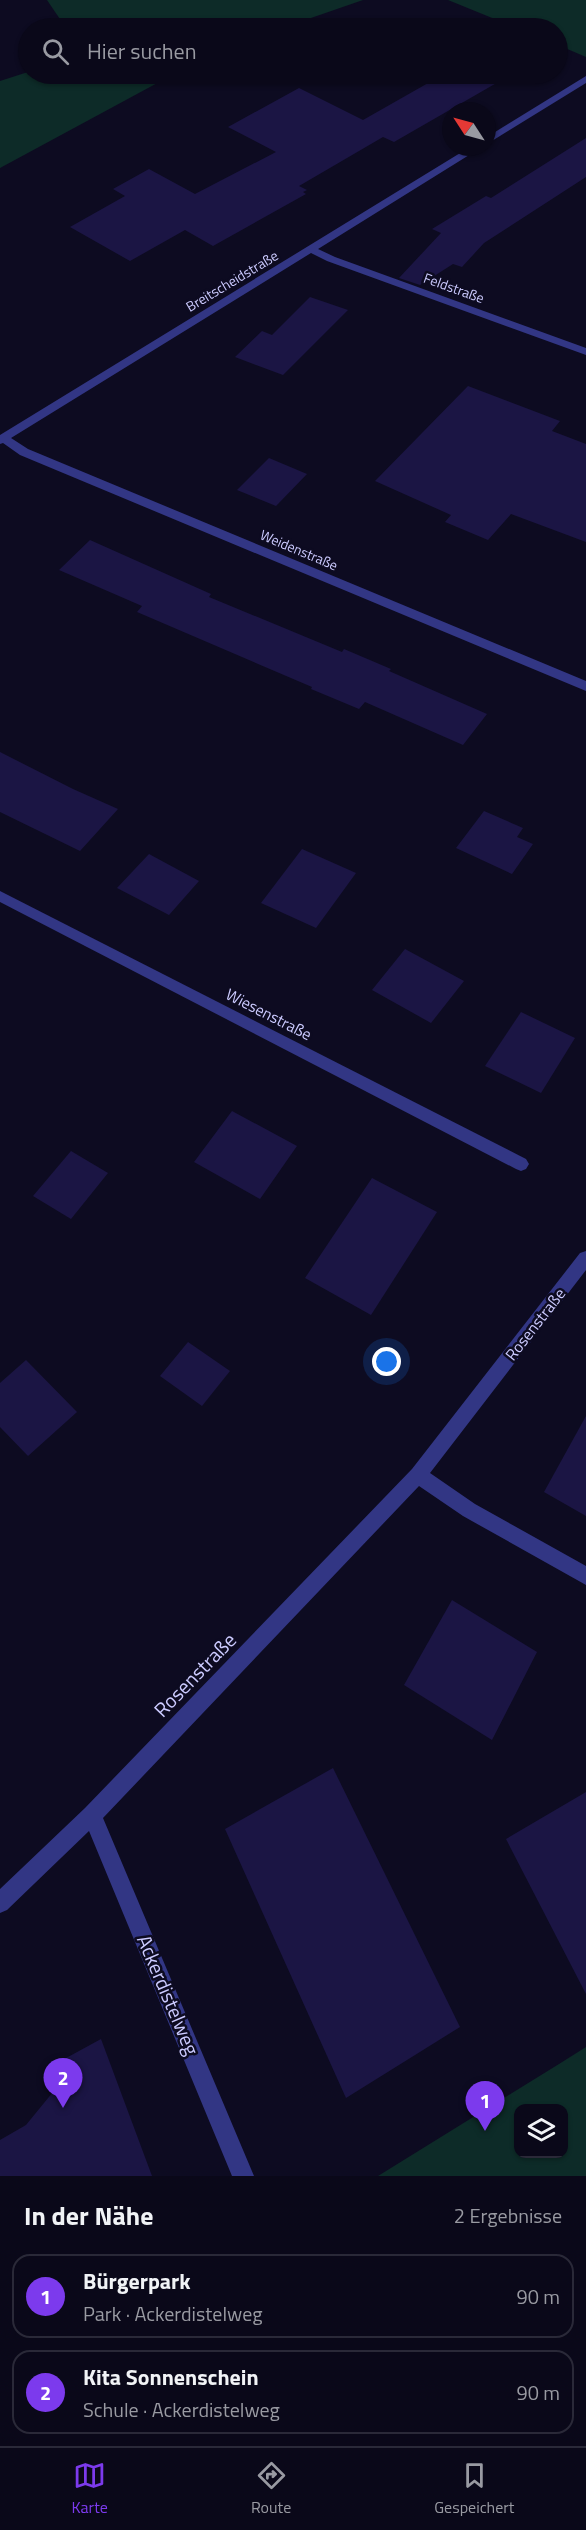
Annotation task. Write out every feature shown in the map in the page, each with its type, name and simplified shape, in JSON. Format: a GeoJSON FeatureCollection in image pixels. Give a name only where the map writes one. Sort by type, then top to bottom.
{"type":"FeatureCollection","features":[{"type":"Feature","properties":{"kind":"street"},"geometry":{"type":"LineString","coordinates":[[496,136],[581,87],[586,79]]}},
{"type":"Feature","properties":{"kind":"street","name":"Breitscheidstraße"},"geometry":{"type":"LineString","coordinates":[[2,439],[463,156]]}},
{"type":"Feature","properties":{"kind":"street","name":"Feldstraße"},"geometry":{"type":"LineString","coordinates":[[313,250],[331,259],[586,352]]}},
{"type":"Feature","properties":{"kind":"street","name":"Weidenstraße"},"geometry":{"type":"LineString","coordinates":[[2,439],[24,452],[586,686]]}},
{"type":"Feature","properties":{"kind":"street","name":"Wiesenstraße"},"geometry":{"type":"LineString","coordinates":[[0,896],[521,1164]]}},
{"type":"Feature","properties":{"kind":"street","name":"Rosenstraße"},"geometry":{"type":"LineString","coordinates":[[0,1903],[92,1815],[418,1475],[586,1258]]}},
{"type":"Feature","properties":{"kind":"street"},"geometry":{"type":"LineString","coordinates":[[418,1475],[469,1510],[586,1576]]}},
{"type":"Feature","properties":{"kind":"street","name":"Ackerdistelweg"},"geometry":{"type":"LineString","coordinates":[[92,1815],[243,2176]]}},
{"type":"Feature","properties":{"kind":"green space"},"geometry":{"type":"Polygon","coordinates":[[[47,0],[363,0],[311,18],[59,18],[47,0]]]}},
{"type":"Feature","properties":{"kind":"green space"},"geometry":{"type":"Polygon","coordinates":[[[448,0],[586,0],[586,57],[568,49],[568,18],[492,18],[448,0]]]}},
{"type":"Feature","properties":{"kind":"green space"},"geometry":{"type":"Polygon","coordinates":[[[18,75],[18,84],[155,84],[0,168],[0,81],[18,75]]]}},
{"type":"Feature","properties":{"kind":"green space"},"geometry":{"type":"Polygon","coordinates":[[[586,2047],[586,2176],[378,2176],[586,2047]]]}},
{"type":"Feature","properties":{"kind":"building"},"geometry":{"type":"Polygon","coordinates":[[[426,84],[495,84],[463,102],[442,102],[442,114],[394,142],[383,137],[299,186],[307,190],[303,192],[306,194],[213,246],[185,230],[130,261],[70,227],[125,196],[113,189],[149,169],[195,194],[276,152],[228,127],[299,88],[363,120],[426,84]]]}},
{"type":"Feature","properties":{"kind":"building"},"geometry":{"type":"Polygon","coordinates":[[[586,138],[586,177],[484,243],[462,267],[453,264],[420,285],[399,278],[441,233],[432,229],[486,196],[491,198],[586,138]]]}},
{"type":"Feature","properties":{"kind":"building"},"geometry":{"type":"Polygon","coordinates":[[[310,297],[348,310],[283,375],[235,357],[262,331],[272,335],[310,297]]]}},
{"type":"Feature","properties":{"kind":"building"},"geometry":{"type":"Polygon","coordinates":[[[468,386],[560,421],[552,431],[586,444],[586,542],[511,514],[488,540],[445,522],[451,515],[375,481],[468,386]]]}},
{"type":"Feature","properties":{"kind":"building"},"geometry":{"type":"Polygon","coordinates":[[[269,458],[307,474],[276,506],[237,490],[269,458]]]}},
{"type":"Feature","properties":{"kind":"building"},"geometry":{"type":"Polygon","coordinates":[[[90,540],[211,594],[209,597],[342,652],[344,649],[487,714],[463,745],[365,702],[359,709],[311,689],[312,687],[137,612],[142,606],[59,570],[90,540]]]}},
{"type":"Feature","properties":{"kind":"building"},"geometry":{"type":"Polygon","coordinates":[[[0,752],[118,809],[80,851],[0,812],[0,752]]]}},
{"type":"Feature","properties":{"kind":"building"},"geometry":{"type":"Polygon","coordinates":[[[484,811],[523,828],[517,837],[533,844],[512,874],[456,848],[484,811]]]}},
{"type":"Feature","properties":{"kind":"building"},"geometry":{"type":"Polygon","coordinates":[[[302,849],[356,873],[316,928],[261,903],[302,849]]]}},
{"type":"Feature","properties":{"kind":"building"},"geometry":{"type":"Polygon","coordinates":[[[149,854],[199,881],[169,915],[117,888],[149,854]]]}},
{"type":"Feature","properties":{"kind":"building"},"geometry":{"type":"Polygon","coordinates":[[[405,949],[464,981],[431,1023],[372,990],[405,949]]]}},
{"type":"Feature","properties":{"kind":"building"},"geometry":{"type":"Polygon","coordinates":[[[521,1012],[575,1038],[541,1093],[485,1066],[521,1012]]]}},
{"type":"Feature","properties":{"kind":"building"},"geometry":{"type":"Polygon","coordinates":[[[232,1111],[297,1146],[260,1199],[194,1162],[232,1111]]]}},
{"type":"Feature","properties":{"kind":"building"},"geometry":{"type":"Polygon","coordinates":[[[71,1151],[108,1173],[71,1219],[33,1196],[71,1151]]]}},
{"type":"Feature","properties":{"kind":"building"},"geometry":{"type":"Polygon","coordinates":[[[372,1178],[437,1212],[371,1315],[305,1278],[372,1178]]]}},
{"type":"Feature","properties":{"kind":"building"},"geometry":{"type":"Polygon","coordinates":[[[188,1342],[230,1371],[202,1406],[160,1376],[188,1342]]]}},
{"type":"Feature","properties":{"kind":"building"},"geometry":{"type":"Polygon","coordinates":[[[26,1360],[77,1412],[28,1456],[0,1427],[0,1383],[26,1360]]]}},
{"type":"Feature","properties":{"kind":"building"},"geometry":{"type":"Polygon","coordinates":[[[586,1416],[586,1516],[544,1492],[586,1416]]]}},
{"type":"Feature","properties":{"kind":"building"},"geometry":{"type":"Polygon","coordinates":[[[452,1600],[537,1652],[492,1740],[404,1685],[452,1600]]]}},
{"type":"Feature","properties":{"kind":"building"},"geometry":{"type":"Polygon","coordinates":[[[333,1768],[460,2027],[346,2098],[225,1829],[333,1768]]]}},
{"type":"Feature","properties":{"kind":"building"},"geometry":{"type":"Polygon","coordinates":[[[586,1792],[586,1994],[506,1839],[586,1792]]]}},
{"type":"Feature","properties":{"kind":"building"},"geometry":{"type":"Polygon","coordinates":[[[101,2039],[152,2176],[0,2176],[0,2140],[26,2125],[53,2092],[46,2069],[101,2039]]]}},
{"type":"Feature","properties":{"kind":"place","name":"Kita Sonnenschein"},"geometry":{"type":"Point","coordinates":[63,2108]}},
{"type":"Feature","properties":{"kind":"place","name":"Bürgerpark"},"geometry":{"type":"Point","coordinates":[485,2131]}}]}
